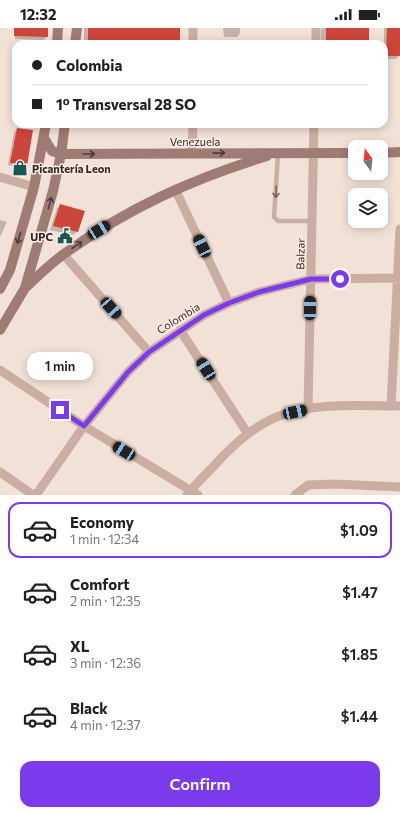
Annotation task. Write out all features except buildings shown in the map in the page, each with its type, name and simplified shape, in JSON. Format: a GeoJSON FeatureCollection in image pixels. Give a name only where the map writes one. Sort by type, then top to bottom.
{"type":"FeatureCollection","features":[{"type":"Feature","properties":{"kind":"street"},"geometry":{"type":"LineString","coordinates":[[56,40],[58,28]]}},
{"type":"Feature","properties":{"kind":"street"},"geometry":{"type":"LineString","coordinates":[[76,40],[77,28]]}},
{"type":"Feature","properties":{"kind":"street"},"geometry":{"type":"LineString","coordinates":[[193,28],[193,40]]}},
{"type":"Feature","properties":{"kind":"street"},"geometry":{"type":"LineString","coordinates":[[316,28],[316,40]]}},
{"type":"Feature","properties":{"kind":"street"},"geometry":{"type":"LineString","coordinates":[[0,289],[10,270],[34,187],[45,128]]}},
{"type":"Feature","properties":{"kind":"street"},"geometry":{"type":"LineString","coordinates":[[0,330],[25,288],[53,191],[61,154],[64,128]]}},
{"type":"Feature","properties":{"kind":"street"},"geometry":{"type":"LineString","coordinates":[[192,128],[192,154]]}},
{"type":"Feature","properties":{"kind":"street","name":"Balzar"},"geometry":{"type":"LineString","coordinates":[[308,409],[314,128]]}},
{"type":"Feature","properties":{"kind":"street"},"geometry":{"type":"LineString","coordinates":[[44,138],[52,151],[61,154]]}},
{"type":"Feature","properties":{"kind":"street"},"geometry":{"type":"LineString","coordinates":[[388,153],[400,152]]}},
{"type":"Feature","properties":{"kind":"street"},"geometry":{"type":"LineString","coordinates":[[25,288],[63,254],[136,208],[175,189],[226,168],[278,153]]}},
{"type":"Feature","properties":{"kind":"street","name":"Venezuela"},"geometry":{"type":"LineString","coordinates":[[61,154],[348,153]]}},
{"type":"Feature","properties":{"kind":"street"},"geometry":{"type":"LineString","coordinates":[[0,177],[34,187]]}},
{"type":"Feature","properties":{"kind":"street"},"geometry":{"type":"LineString","coordinates":[[175,189],[229,303]]}},
{"type":"Feature","properties":{"kind":"street"},"geometry":{"type":"LineString","coordinates":[[0,370],[84,426],[192,494],[228,451],[266,421],[282,414],[308,409],[343,406],[395,406],[400,228]]}},
{"type":"Feature","properties":{"kind":"street"},"geometry":{"type":"LineString","coordinates":[[63,254],[149,352]]}},
{"type":"Feature","properties":{"kind":"street","name":"Colombia"},"geometry":{"type":"LineString","coordinates":[[36,495],[84,426],[128,372],[149,352],[204,315],[229,303],[259,292],[311,279],[399,278]]}},
{"type":"Feature","properties":{"kind":"street"},"geometry":{"type":"LineString","coordinates":[[180,330],[248,434]]}},
{"type":"Feature","properties":{"kind":"street"},"geometry":{"type":"LineString","coordinates":[[0,472],[33,495]]}},
{"type":"Feature","properties":{"kind":"street"},"geometry":{"type":"LineString","coordinates":[[295,495],[308,485],[334,484],[400,487]]}},
{"type":"Feature","properties":{"kind":"lane"},"geometry":{"type":"LineString","coordinates":[[278,153],[274,217],[278,221],[312,221]]}},
{"type":"Feature","properties":{"kind":"place","name":"Picantería Leon"},"geometry":{"type":"Point","coordinates":[20,168]}},
{"type":"Feature","properties":{"kind":"place","name":"UPC"},"geometry":{"type":"Point","coordinates":[65,236]}},
{"type":"Feature","properties":{"kind":"route"},"geometry":{"type":"LineString","coordinates":[[60,410],[84,426],[128,372],[149,352],[204,315],[229,303],[259,292],[311,279],[340,279]]}}]}
